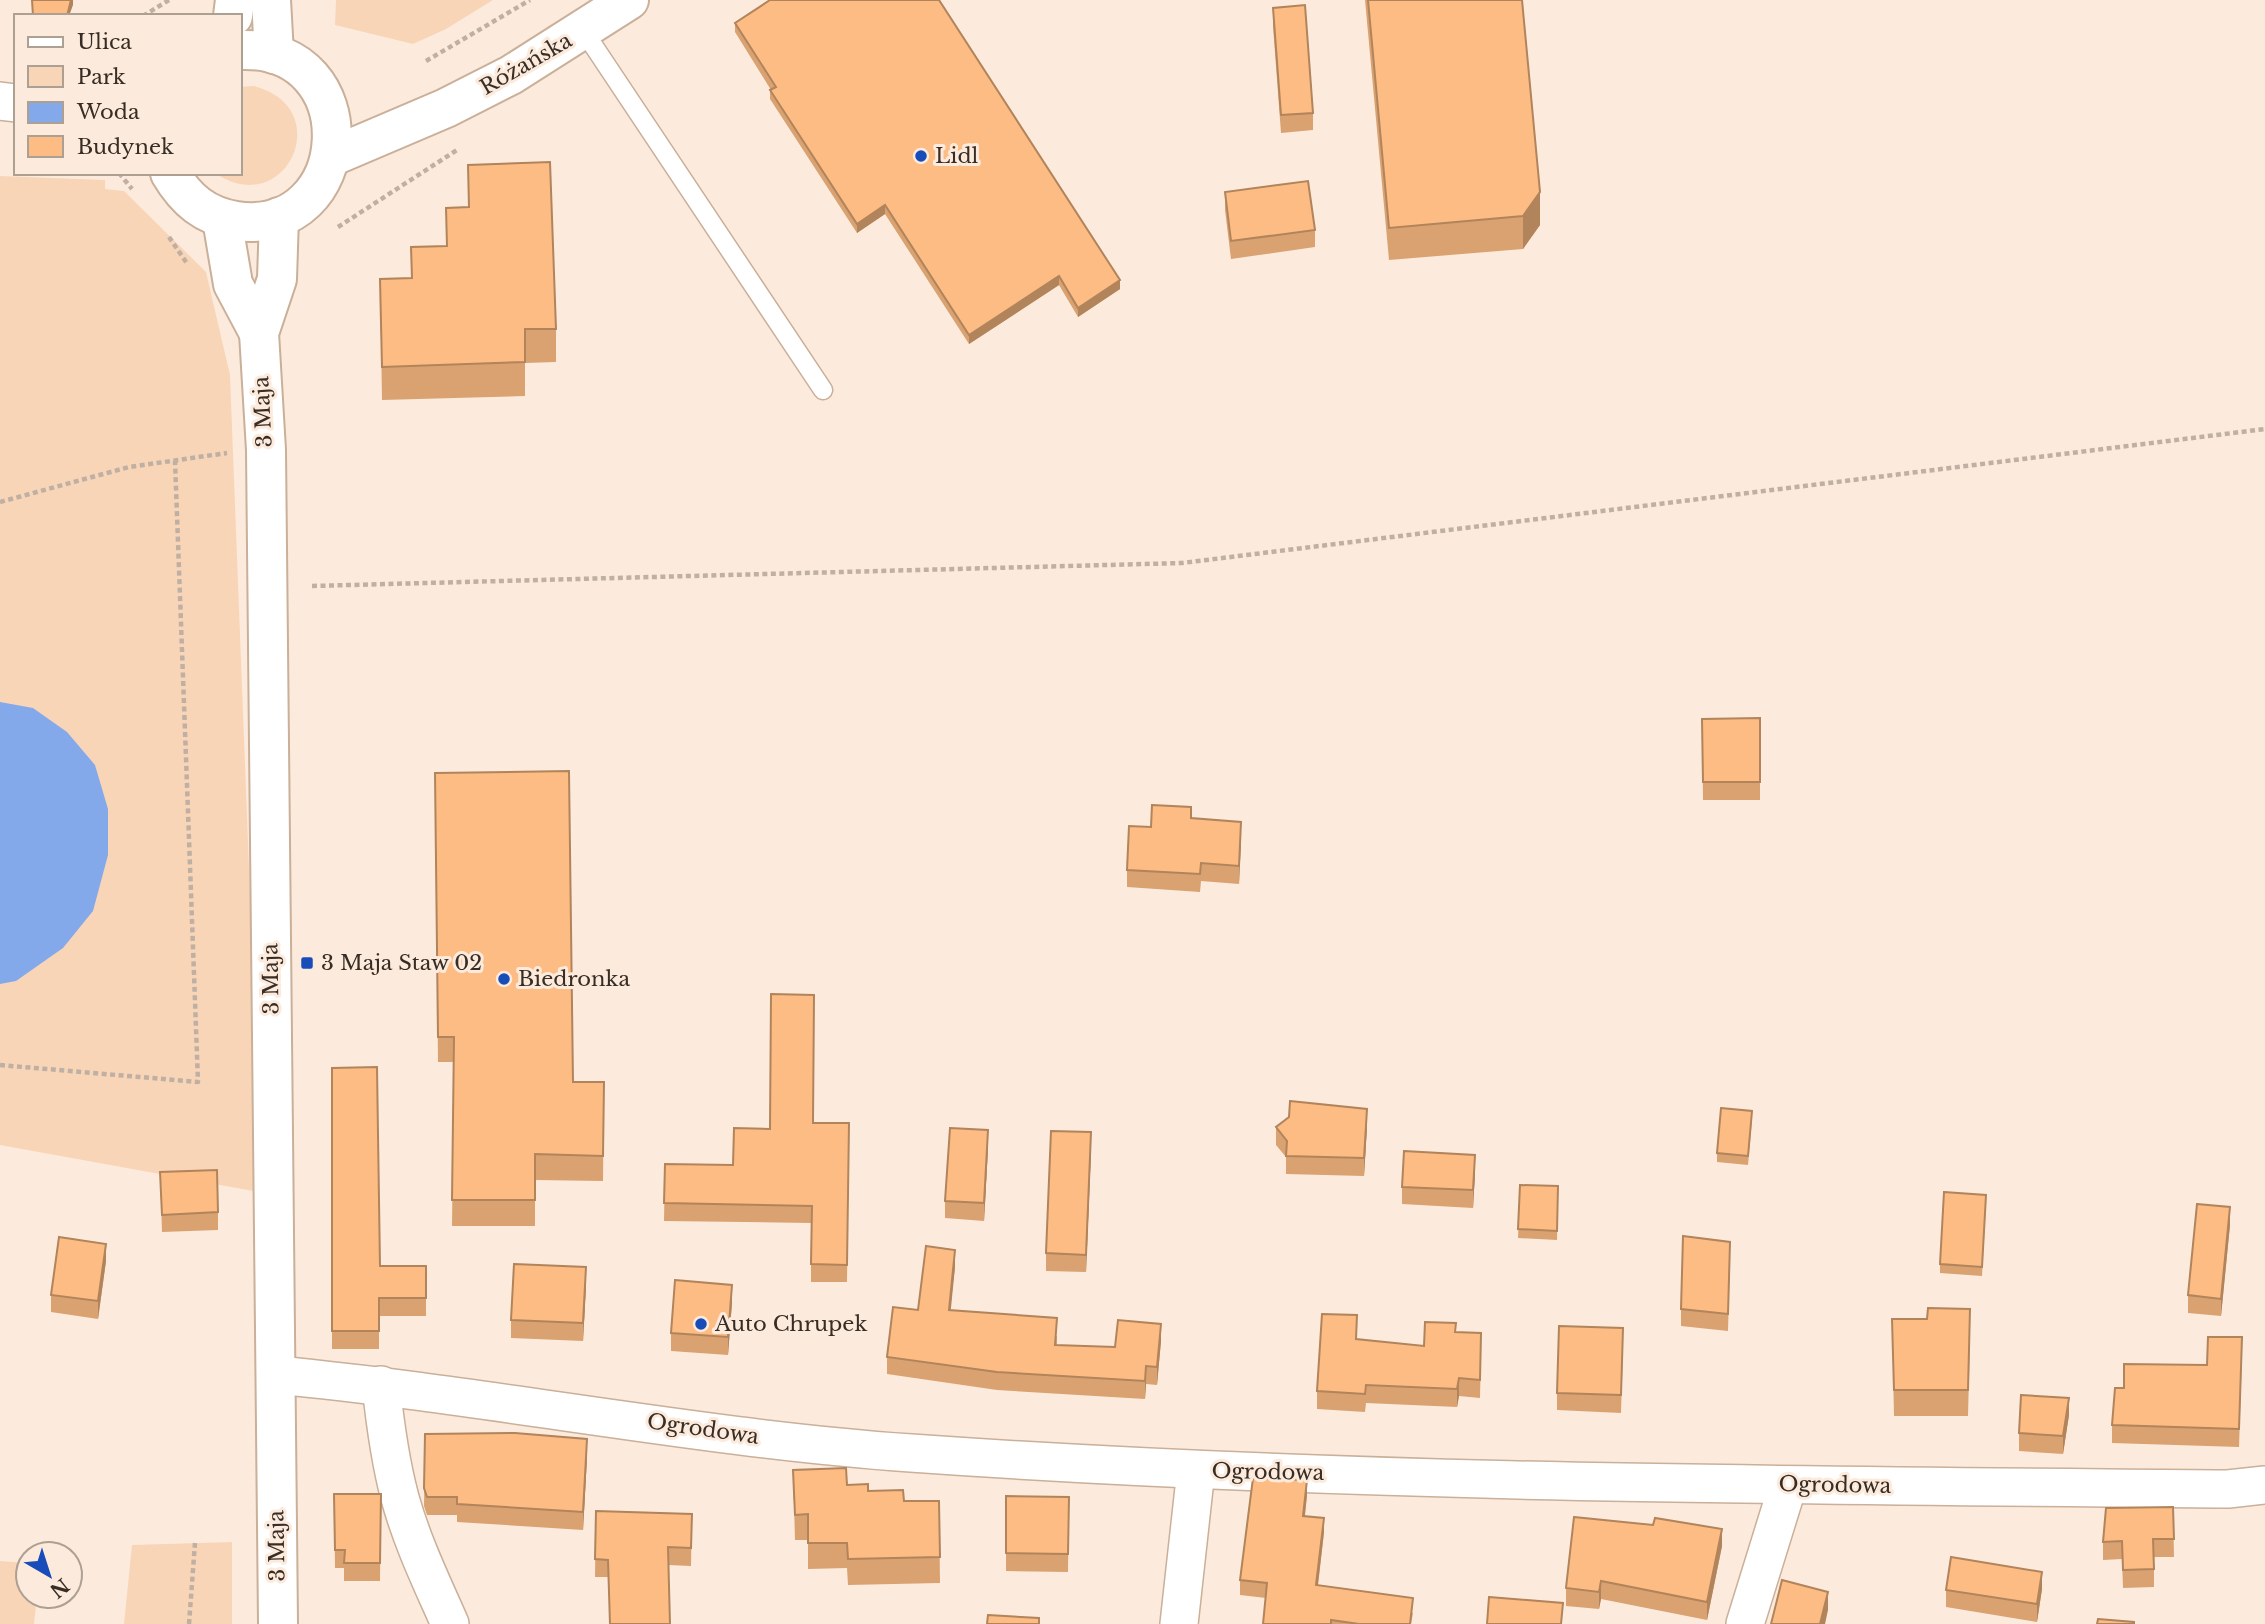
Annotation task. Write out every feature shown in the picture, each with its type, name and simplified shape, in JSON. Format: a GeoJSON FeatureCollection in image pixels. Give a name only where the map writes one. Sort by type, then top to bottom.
{"type":"FeatureCollection","features":[{"type":"Feature","properties":{"kind":"street"},"geometry":{"type":"LineString","coordinates":[[171,175],[181,191],[199,208],[222,219],[251,223],[279,217],[302,203],[320,183],[331,157],[334,135],[331,114],[323,94],[310,76],[257,52],[271,0]]}},
{"type":"Feature","properties":{"kind":"street","name":"Różańska"},"geometry":{"type":"LineString","coordinates":[[331,157],[417,118],[446,108],[511,75],[629,0]]}},
{"type":"Feature","properties":{"kind":"street","name":"Różańska"},"geometry":{"type":"LineString","coordinates":[[331,114],[417,118]]}},
{"type":"Feature","properties":{"kind":"street","name":"3 Maja"},"geometry":{"type":"LineString","coordinates":[[278,1624],[266,450],[259,333],[277,279],[279,217]]}},
{"type":"Feature","properties":{"kind":"street","name":"3 Maja"},"geometry":{"type":"LineString","coordinates":[[222,219],[233,284],[259,333]]}},
{"type":"Feature","properties":{"kind":"street","name":"Ogrodowa"},"geometry":{"type":"LineString","coordinates":[[276,1375],[381,1385],[823,1445],[1196,1470],[1788,1485],[2228,1489],[2265,1485]]}},
{"type":"Feature","properties":{"kind":"street"},"geometry":{"type":"LineString","coordinates":[[381,1385],[387,1443],[400,1499],[416,1548],[450,1624]]}},
{"type":"Feature","properties":{"kind":"street"},"geometry":{"type":"LineString","coordinates":[[1179,1624],[1196,1470]]}},
{"type":"Feature","properties":{"kind":"street"},"geometry":{"type":"LineString","coordinates":[[1745,1624],[1788,1485]]}},
{"type":"Feature","properties":{"kind":"lane"},"geometry":{"type":"LineString","coordinates":[[583,30],[823,390]]}},
{"type":"Feature","properties":{"kind":"path"},"geometry":{"type":"LineString","coordinates":[[146,14],[169,0]]}},
{"type":"Feature","properties":{"kind":"path"},"geometry":{"type":"LineString","coordinates":[[426,61],[530,0]]}},
{"type":"Feature","properties":{"kind":"path"},"geometry":{"type":"LineString","coordinates":[[335,229],[462,146]]}},
{"type":"Feature","properties":{"kind":"path"},"geometry":{"type":"LineString","coordinates":[[312,586],[1182,563],[2265,429]]}},
{"type":"Feature","properties":{"kind":"path"},"geometry":{"type":"LineString","coordinates":[[0,502],[129,467],[266,450]]}},
{"type":"Feature","properties":{"kind":"path"},"geometry":{"type":"LineString","coordinates":[[0,1065],[198,1082],[175,461]]}},
{"type":"Feature","properties":{"kind":"path"},"geometry":{"type":"LineString","coordinates":[[189,1624],[195,1544]]}},
{"type":"Feature","properties":{"kind":"green space"},"geometry":{"type":"Polygon","coordinates":[[[336,0],[493,0],[446,29],[413,44],[335,25],[336,0]]]}},
{"type":"Feature","properties":{"kind":"green space"},"geometry":{"type":"Polygon","coordinates":[[[253,86],[279,97],[293,115],[297,135],[293,155],[281,172],[263,183],[241,184],[220,175],[242,175],[242,87],[253,86]]]}},
{"type":"Feature","properties":{"kind":"green space"},"geometry":{"type":"Polygon","coordinates":[[[0,176],[105,180],[105,189],[124,191],[206,272],[230,375],[259,1127],[259,1192],[0,1145],[0,176]]]}},
{"type":"Feature","properties":{"kind":"green space"},"geometry":{"type":"Polygon","coordinates":[[[232,1542],[232,1624],[124,1624],[132,1545],[232,1542]]]}},
{"type":"Feature","properties":{"kind":"green space"},"geometry":{"type":"Polygon","coordinates":[[[0,1561],[14,1562],[14,1610],[36,1610],[34,1624],[0,1624],[0,1561]]]}},
{"type":"Feature","properties":{"kind":"water"},"geometry":{"type":"Polygon","coordinates":[[[0,702],[33,708],[67,732],[95,765],[108,809],[108,855],[93,911],[63,948],[16,981],[0,984],[0,702]]]}},
{"type":"Feature","properties":{"kind":"building"},"geometry":{"type":"Polygon","coordinates":[[[32,0],[71,0],[68,14],[33,14],[32,0]]]}},
{"type":"Feature","properties":{"kind":"building","name":"Lidl"},"geometry":{"type":"Polygon","coordinates":[[[770,0],[939,0],[1120,280],[1078,308],[1059,276],[969,335],[885,205],[857,224],[770,90],[776,87],[735,23],[770,0]]]}},
{"type":"Feature","properties":{"kind":"building"},"geometry":{"type":"Polygon","coordinates":[[[1368,0],[1522,0],[1540,192],[1523,216],[1389,228],[1368,0]]]}},
{"type":"Feature","properties":{"kind":"building"},"geometry":{"type":"Polygon","coordinates":[[[1305,5],[1313,113],[1281,115],[1273,8],[1305,5]]]}},
{"type":"Feature","properties":{"kind":"building"},"geometry":{"type":"Polygon","coordinates":[[[550,162],[556,329],[525,329],[525,362],[382,367],[380,279],[412,278],[411,247],[447,246],[446,208],[469,207],[468,165],[550,162]]]}},
{"type":"Feature","properties":{"kind":"building"},"geometry":{"type":"Polygon","coordinates":[[[1308,181],[1315,230],[1231,241],[1225,192],[1308,181]]]}},
{"type":"Feature","properties":{"kind":"building"},"geometry":{"type":"Polygon","coordinates":[[[1760,718],[1760,782],[1703,782],[1702,719],[1760,718]]]}},
{"type":"Feature","properties":{"kind":"building","name":"Biedronka"},"geometry":{"type":"Polygon","coordinates":[[[569,771],[573,1082],[604,1082],[603,1156],[535,1154],[535,1200],[452,1200],[454,1037],[438,1037],[435,773],[569,771]]]}},
{"type":"Feature","properties":{"kind":"building"},"geometry":{"type":"Polygon","coordinates":[[[1152,805],[1191,807],[1191,818],[1241,822],[1239,866],[1201,863],[1200,874],[1127,870],[1129,826],[1151,827],[1152,805]]]}},
{"type":"Feature","properties":{"kind":"building"},"geometry":{"type":"Polygon","coordinates":[[[771,994],[814,995],[813,1123],[849,1123],[847,1265],[811,1264],[812,1206],[664,1203],[665,1164],[733,1165],[734,1128],[770,1129],[771,994]]]}},
{"type":"Feature","properties":{"kind":"building"},"geometry":{"type":"Polygon","coordinates":[[[377,1067],[380,1266],[426,1266],[426,1298],[379,1298],[379,1331],[332,1331],[332,1068],[377,1067]]]}},
{"type":"Feature","properties":{"kind":"building"},"geometry":{"type":"Polygon","coordinates":[[[1290,1101],[1367,1109],[1364,1158],[1286,1156],[1287,1141],[1276,1127],[1289,1117],[1290,1101]]]}},
{"type":"Feature","properties":{"kind":"building"},"geometry":{"type":"Polygon","coordinates":[[[1721,1108],[1752,1111],[1748,1156],[1717,1153],[1721,1108]]]}},
{"type":"Feature","properties":{"kind":"building"},"geometry":{"type":"Polygon","coordinates":[[[950,1128],[988,1130],[984,1203],[945,1201],[950,1128]]]}},
{"type":"Feature","properties":{"kind":"building"},"geometry":{"type":"Polygon","coordinates":[[[1051,1131],[1091,1132],[1086,1255],[1046,1253],[1051,1131]]]}},
{"type":"Feature","properties":{"kind":"building"},"geometry":{"type":"Polygon","coordinates":[[[1404,1151],[1475,1155],[1473,1190],[1402,1187],[1404,1151]]]}},
{"type":"Feature","properties":{"kind":"building"},"geometry":{"type":"Polygon","coordinates":[[[217,1170],[218,1212],[162,1215],[160,1172],[217,1170]]]}},
{"type":"Feature","properties":{"kind":"building"},"geometry":{"type":"Polygon","coordinates":[[[1520,1185],[1558,1186],[1557,1231],[1518,1229],[1520,1185]]]}},
{"type":"Feature","properties":{"kind":"building"},"geometry":{"type":"Polygon","coordinates":[[[1944,1192],[1986,1195],[1982,1267],[1940,1264],[1944,1192]]]}},
{"type":"Feature","properties":{"kind":"building"},"geometry":{"type":"Polygon","coordinates":[[[2197,1204],[2230,1207],[2221,1299],[2188,1295],[2197,1204]]]}},
{"type":"Feature","properties":{"kind":"building"},"geometry":{"type":"Polygon","coordinates":[[[1683,1236],[1730,1242],[1728,1314],[1681,1309],[1683,1236]]]}},
{"type":"Feature","properties":{"kind":"building"},"geometry":{"type":"Polygon","coordinates":[[[59,1237],[106,1244],[98,1301],[51,1295],[59,1237]]]}},
{"type":"Feature","properties":{"kind":"building"},"geometry":{"type":"Polygon","coordinates":[[[926,1246],[955,1250],[949,1310],[1057,1318],[1055,1345],[1115,1347],[1118,1320],[1161,1324],[1157,1367],[1146,1366],[1145,1381],[997,1372],[887,1357],[893,1307],[918,1310],[926,1246]]]}},
{"type":"Feature","properties":{"kind":"building"},"geometry":{"type":"Polygon","coordinates":[[[514,1264],[586,1267],[583,1323],[511,1320],[514,1264]]]}},
{"type":"Feature","properties":{"kind":"building","name":"Auto Chrupek"},"geometry":{"type":"Polygon","coordinates":[[[675,1280],[732,1285],[728,1337],[671,1333],[675,1280]]]}},
{"type":"Feature","properties":{"kind":"building"},"geometry":{"type":"Polygon","coordinates":[[[1928,1308],[1970,1309],[1968,1390],[1894,1390],[1892,1319],[1927,1319],[1928,1308]]]}},
{"type":"Feature","properties":{"kind":"building"},"geometry":{"type":"Polygon","coordinates":[[[1322,1314],[1357,1315],[1356,1339],[1424,1346],[1425,1322],[1456,1323],[1455,1332],[1481,1333],[1480,1380],[1459,1378],[1457,1389],[1366,1385],[1365,1394],[1317,1391],[1322,1314]]]}},
{"type":"Feature","properties":{"kind":"building"},"geometry":{"type":"Polygon","coordinates":[[[1559,1326],[1623,1328],[1621,1395],[1557,1393],[1559,1326]]]}},
{"type":"Feature","properties":{"kind":"building"},"geometry":{"type":"Polygon","coordinates":[[[2208,1337],[2242,1337],[2239,1429],[2112,1425],[2115,1388],[2124,1388],[2124,1364],[2207,1365],[2208,1337]]]}},
{"type":"Feature","properties":{"kind":"building"},"geometry":{"type":"Polygon","coordinates":[[[2021,1395],[2069,1398],[2063,1436],[2019,1433],[2021,1395]]]}},
{"type":"Feature","properties":{"kind":"building"},"geometry":{"type":"Polygon","coordinates":[[[515,1433],[587,1439],[583,1512],[457,1504],[457,1497],[427,1497],[424,1488],[425,1434],[515,1433]]]}},
{"type":"Feature","properties":{"kind":"building"},"geometry":{"type":"Polygon","coordinates":[[[846,1468],[847,1485],[868,1484],[868,1491],[903,1490],[904,1501],[939,1501],[940,1557],[848,1559],[847,1543],[808,1543],[808,1514],[795,1515],[793,1470],[846,1468]]]}},
{"type":"Feature","properties":{"kind":"building"},"geometry":{"type":"Polygon","coordinates":[[[1253,1478],[1307,1480],[1303,1516],[1324,1518],[1316,1585],[1413,1598],[1410,1624],[1359,1624],[1331,1620],[1331,1624],[1263,1624],[1267,1583],[1240,1580],[1253,1478]]]}},
{"type":"Feature","properties":{"kind":"building"},"geometry":{"type":"Polygon","coordinates":[[[334,1494],[381,1494],[380,1563],[344,1563],[345,1550],[335,1550],[334,1494]]]}},
{"type":"Feature","properties":{"kind":"building"},"geometry":{"type":"Polygon","coordinates":[[[1006,1496],[1069,1497],[1068,1554],[1006,1553],[1006,1496]]]}},
{"type":"Feature","properties":{"kind":"building"},"geometry":{"type":"Polygon","coordinates":[[[2173,1507],[2174,1539],[2153,1539],[2154,1569],[2123,1570],[2122,1541],[2103,1542],[2106,1508],[2173,1507]]]}},
{"type":"Feature","properties":{"kind":"building"},"geometry":{"type":"Polygon","coordinates":[[[596,1511],[692,1514],[691,1548],[668,1547],[670,1624],[610,1624],[608,1560],[595,1559],[596,1511]]]}},
{"type":"Feature","properties":{"kind":"building"},"geometry":{"type":"Polygon","coordinates":[[[1574,1517],[1653,1525],[1655,1518],[1722,1529],[1707,1602],[1601,1581],[1599,1592],[1566,1588],[1574,1517]]]}},
{"type":"Feature","properties":{"kind":"building"},"geometry":{"type":"Polygon","coordinates":[[[1951,1557],[2042,1572],[2037,1604],[1946,1590],[1951,1557]]]}},
{"type":"Feature","properties":{"kind":"building"},"geometry":{"type":"Polygon","coordinates":[[[1782,1580],[1828,1592],[1820,1624],[1771,1624],[1782,1580]]]}},
{"type":"Feature","properties":{"kind":"building"},"geometry":{"type":"Polygon","coordinates":[[[1489,1597],[1563,1603],[1561,1624],[1487,1624],[1489,1597]]]}},
{"type":"Feature","properties":{"kind":"building"},"geometry":{"type":"Polygon","coordinates":[[[988,1615],[1039,1618],[1039,1624],[987,1624],[988,1615]]]}},
{"type":"Feature","properties":{"kind":"building"},"geometry":{"type":"Polygon","coordinates":[[[2098,1619],[2134,1622],[2134,1624],[2097,1624],[2098,1619]]]}},
{"type":"Feature","properties":{"kind":"place","name":"Lidl"},"geometry":{"type":"Point","coordinates":[921,156]}},
{"type":"Feature","properties":{"kind":"place","name":"3 Maja Staw 02"},"geometry":{"type":"Point","coordinates":[307,963]}},
{"type":"Feature","properties":{"kind":"place","name":"Biedronka"},"geometry":{"type":"Point","coordinates":[504,979]}},
{"type":"Feature","properties":{"kind":"place","name":"Auto Chrupek"},"geometry":{"type":"Point","coordinates":[701,1324]}}]}
